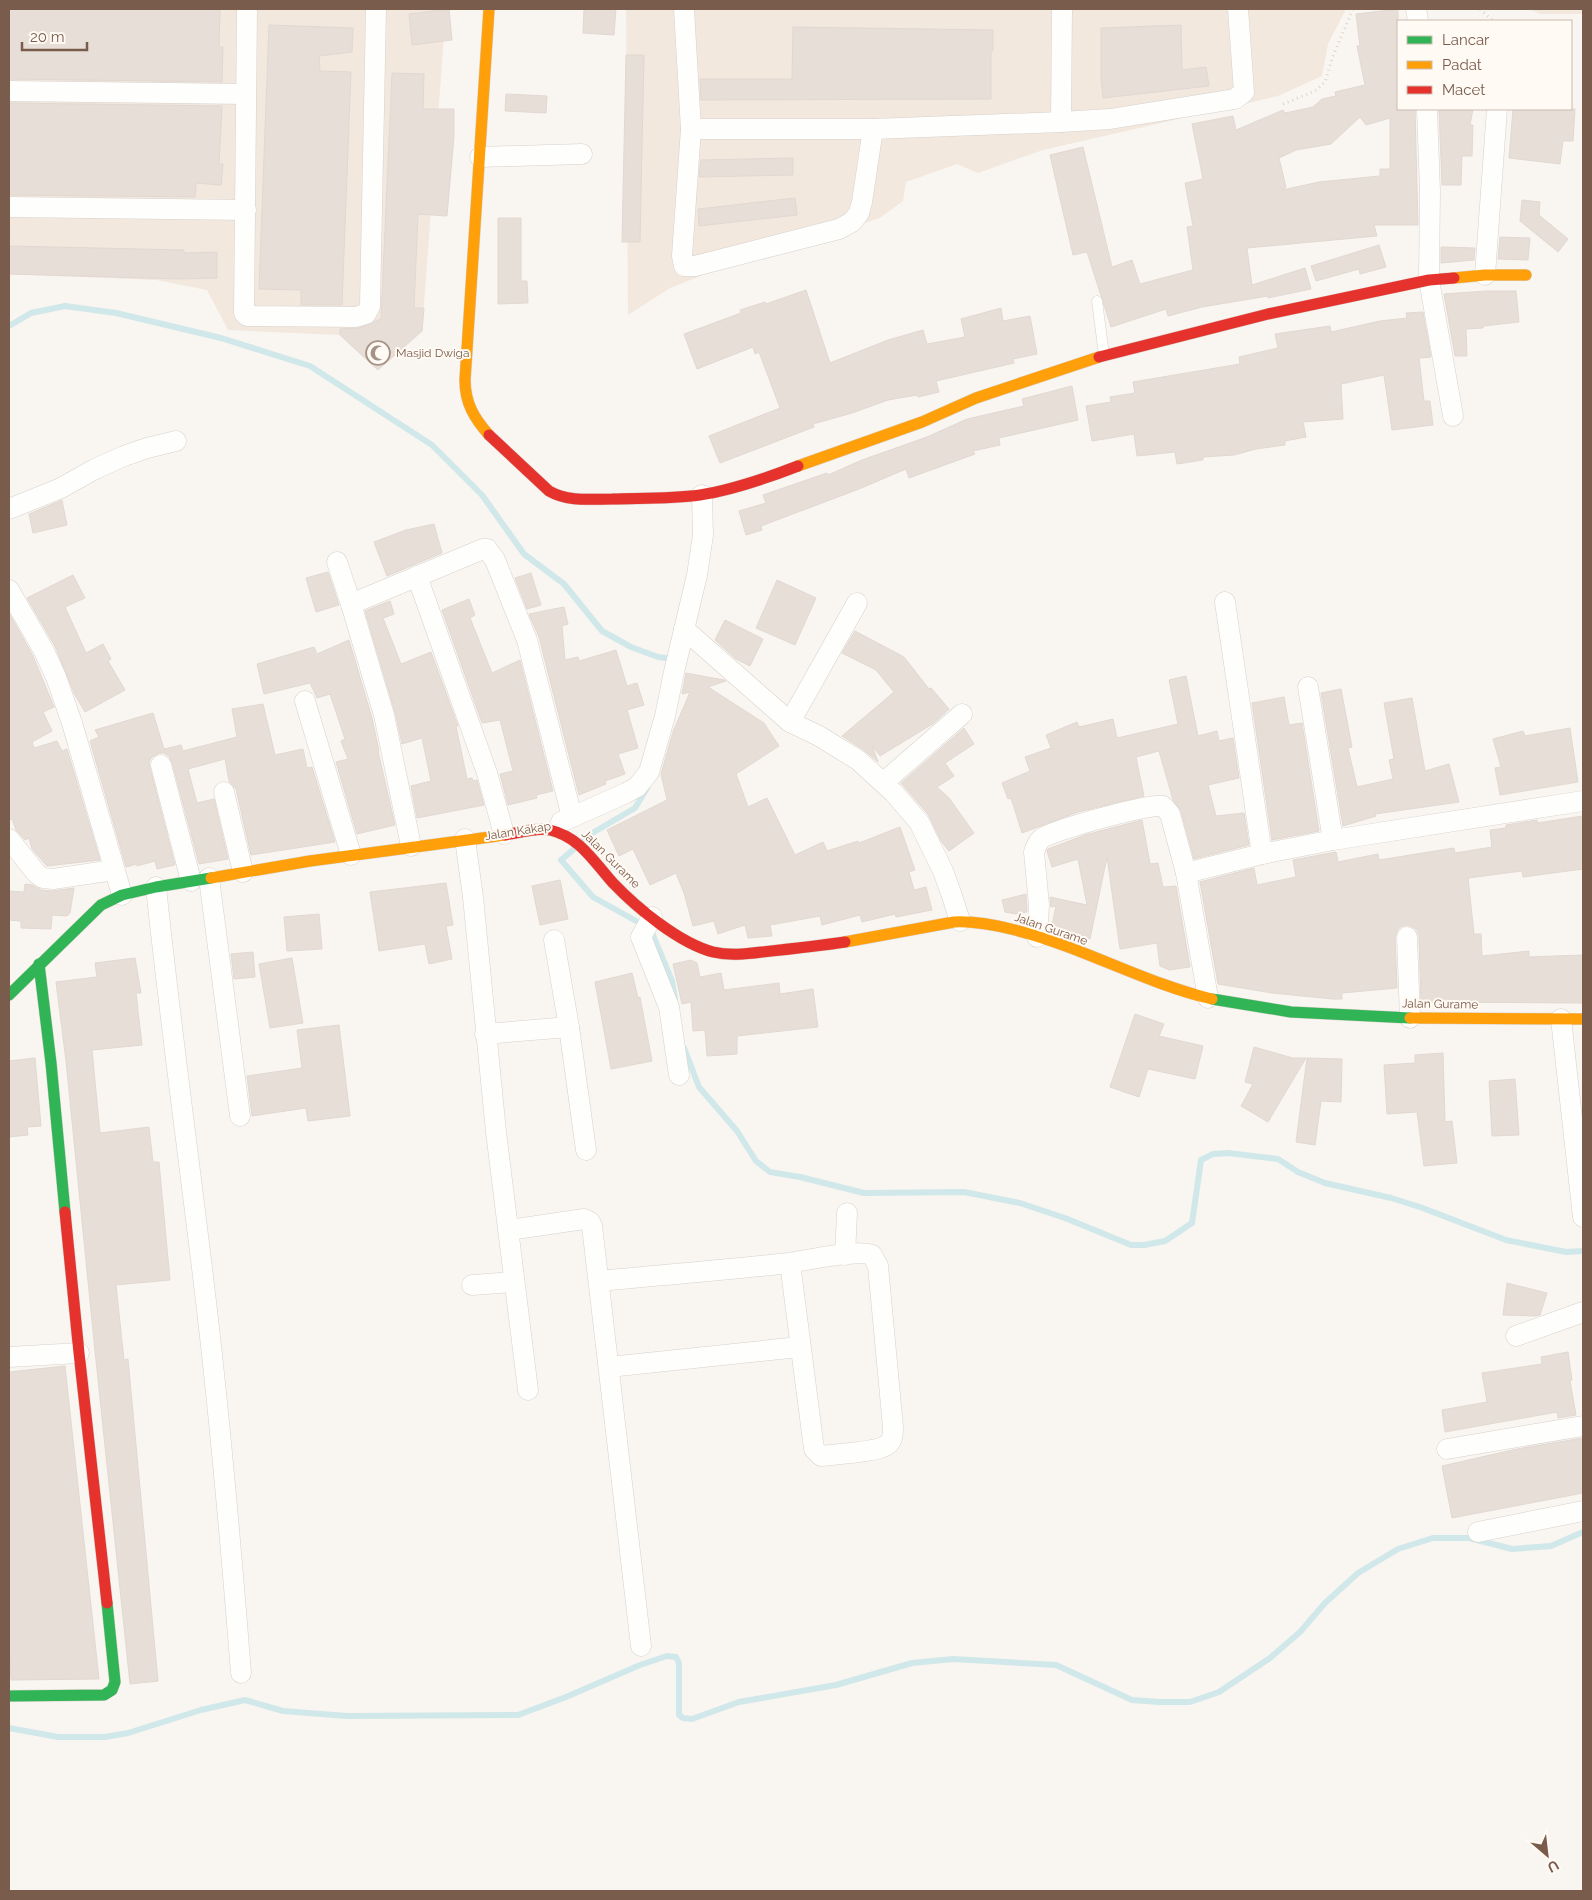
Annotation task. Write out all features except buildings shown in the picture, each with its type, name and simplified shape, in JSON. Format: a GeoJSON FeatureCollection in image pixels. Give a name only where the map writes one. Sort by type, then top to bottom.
{"type":"FeatureCollection","features":[{"type":"Feature","properties":{"kind":"street"},"geometry":{"type":"LineString","coordinates":[[247,9],[244,313],[247,316],[356,317],[366,314],[370,306],[371,291],[376,9]]}},
{"type":"Feature","properties":{"kind":"street"},"geometry":{"type":"LineString","coordinates":[[489,9],[465,395],[471,412],[481,425],[512,457],[549,490],[560,497],[581,499],[676,498],[702,495],[760,480],[922,422],[1004,388],[1104,356],[1268,314],[1429,280],[1485,275],[1526,275]]}},
{"type":"Feature","properties":{"kind":"street"},"geometry":{"type":"LineString","coordinates":[[684,9],[691,129],[682,256],[684,266],[688,267],[827,233],[852,222],[859,213],[862,202],[873,129]]}},
{"type":"Feature","properties":{"kind":"street"},"geometry":{"type":"LineString","coordinates":[[1061,122],[1062,9]]}},
{"type":"Feature","properties":{"kind":"street"},"geometry":{"type":"LineString","coordinates":[[691,129],[873,129],[1061,122],[1110,119],[1239,97],[1244,92],[1244,78],[1238,9]]}},
{"type":"Feature","properties":{"kind":"street"},"geometry":{"type":"LineString","coordinates":[[9,92],[246,94]]}},
{"type":"Feature","properties":{"kind":"street"},"geometry":{"type":"LineString","coordinates":[[1427,110],[1430,191],[1429,280],[1453,416]]}},
{"type":"Feature","properties":{"kind":"street"},"geometry":{"type":"LineString","coordinates":[[1485,275],[1497,110]]}},
{"type":"Feature","properties":{"kind":"street"},"geometry":{"type":"LineString","coordinates":[[480,157],[582,154]]}},
{"type":"Feature","properties":{"kind":"street"},"geometry":{"type":"LineString","coordinates":[[9,207],[246,210]]}},
{"type":"Feature","properties":{"kind":"street"},"geometry":{"type":"LineString","coordinates":[[9,509],[61,488],[95,469],[124,456],[176,441]]}},
{"type":"Feature","properties":{"kind":"street","name":"Jalan Kakap"},"geometry":{"type":"LineString","coordinates":[[9,995],[101,905],[122,895],[156,887],[351,855],[548,829],[632,790],[649,772],[665,716],[701,554],[704,535],[702,495]]}},
{"type":"Feature","properties":{"kind":"street"},"geometry":{"type":"LineString","coordinates":[[351,604],[487,549],[506,583],[528,640],[572,817]]}},
{"type":"Feature","properties":{"kind":"street"},"geometry":{"type":"LineString","coordinates":[[337,562],[384,715],[410,846]]}},
{"type":"Feature","properties":{"kind":"street"},"geometry":{"type":"LineString","coordinates":[[417,576],[487,773],[504,834]]}},
{"type":"Feature","properties":{"kind":"street"},"geometry":{"type":"LineString","coordinates":[[9,590],[56,677],[72,723],[122,895]]}},
{"type":"Feature","properties":{"kind":"street"},"geometry":{"type":"LineString","coordinates":[[1225,602],[1262,854]]}},
{"type":"Feature","properties":{"kind":"street"},"geometry":{"type":"LineString","coordinates":[[790,722],[857,603]]}},
{"type":"Feature","properties":{"kind":"street"},"geometry":{"type":"LineString","coordinates":[[684,629],[790,722],[819,736],[858,760],[884,782],[919,822],[943,871],[960,921]]}},
{"type":"Feature","properties":{"kind":"street"},"geometry":{"type":"LineString","coordinates":[[1308,687],[1333,840]]}},
{"type":"Feature","properties":{"kind":"street"},"geometry":{"type":"LineString","coordinates":[[305,701],[351,855]]}},
{"type":"Feature","properties":{"kind":"street"},"geometry":{"type":"LineString","coordinates":[[884,782],[962,714]]}},
{"type":"Feature","properties":{"kind":"street"},"geometry":{"type":"LineString","coordinates":[[161,765],[200,880],[240,1116]]}},
{"type":"Feature","properties":{"kind":"street"},"geometry":{"type":"LineString","coordinates":[[224,792],[243,872]]}},
{"type":"Feature","properties":{"kind":"street"},"geometry":{"type":"LineString","coordinates":[[1186,873],[1262,854],[1333,840],[1583,801]]}},
{"type":"Feature","properties":{"kind":"street"},"geometry":{"type":"LineString","coordinates":[[1038,937],[1038,884],[1034,852],[1038,843],[1045,837],[1113,816],[1159,805],[1167,808],[1170,814],[1186,873],[1208,998]]}},
{"type":"Feature","properties":{"kind":"street","name":"Jalan Gurame"},"geometry":{"type":"LineString","coordinates":[[548,829],[562,832],[592,856],[647,925],[689,941],[710,952],[732,954],[791,950],[853,941],[960,921],[988,924],[1038,937],[1172,989],[1278,1011],[1410,1018],[1583,1019]]}},
{"type":"Feature","properties":{"kind":"street"},"geometry":{"type":"LineString","coordinates":[[9,839],[37,874],[44,878],[54,879],[114,870]]}},
{"type":"Feature","properties":{"kind":"street"},"geometry":{"type":"LineString","coordinates":[[465,839],[473,897],[485,1034],[528,1390]]}},
{"type":"Feature","properties":{"kind":"street"},"geometry":{"type":"LineString","coordinates":[[156,887],[205,1294],[226,1490],[241,1673]]}},
{"type":"Feature","properties":{"kind":"street"},"geometry":{"type":"LineString","coordinates":[[647,925],[645,950],[669,1007],[680,1075]]}},
{"type":"Feature","properties":{"kind":"street"},"geometry":{"type":"LineString","coordinates":[[1407,937],[1410,1018]]}},
{"type":"Feature","properties":{"kind":"street"},"geometry":{"type":"LineString","coordinates":[[554,940],[569,1027],[586,1150]]}},
{"type":"Feature","properties":{"kind":"street"},"geometry":{"type":"LineString","coordinates":[[9,1696],[104,1695],[112,1690],[115,1682],[79,1353],[51,1063],[39,964]]}},
{"type":"Feature","properties":{"kind":"street"},"geometry":{"type":"LineString","coordinates":[[1561,1019],[1583,1217]]}},
{"type":"Feature","properties":{"kind":"street"},"geometry":{"type":"LineString","coordinates":[[485,1034],[569,1027]]}},
{"type":"Feature","properties":{"kind":"street"},"geometry":{"type":"LineString","coordinates":[[845,1255],[847,1213]]}},
{"type":"Feature","properties":{"kind":"street"},"geometry":{"type":"LineString","coordinates":[[509,1230],[584,1219],[592,1226],[600,1281],[641,1646]]}},
{"type":"Feature","properties":{"kind":"street"},"geometry":{"type":"LineString","coordinates":[[600,1281],[845,1255],[867,1253],[872,1255],[878,1264],[893,1427],[892,1438],[888,1444],[875,1449],[821,1456],[817,1454],[812,1443],[790,1262]]}},
{"type":"Feature","properties":{"kind":"street"},"geometry":{"type":"LineString","coordinates":[[472,1286],[514,1282]]}},
{"type":"Feature","properties":{"kind":"street"},"geometry":{"type":"LineString","coordinates":[[1516,1336],[1583,1312]]}},
{"type":"Feature","properties":{"kind":"street"},"geometry":{"type":"LineString","coordinates":[[609,1367],[799,1347]]}},
{"type":"Feature","properties":{"kind":"street"},"geometry":{"type":"LineString","coordinates":[[9,1357],[79,1353]]}},
{"type":"Feature","properties":{"kind":"street"},"geometry":{"type":"LineString","coordinates":[[1447,1449],[1583,1426]]}},
{"type":"Feature","properties":{"kind":"street"},"geometry":{"type":"LineString","coordinates":[[1478,1532],[1583,1511]]}},
{"type":"Feature","properties":{"kind":"lane"},"geometry":{"type":"LineString","coordinates":[[1097,301],[1104,356]]}},
{"type":"Feature","properties":{"kind":"path"},"geometry":{"type":"LineString","coordinates":[[1283,104],[1315,91],[1325,82],[1333,56],[1354,9]]}},
{"type":"Feature","properties":{"kind":"path"},"geometry":{"type":"LineString","coordinates":[[1480,9],[1492,20]]}},
{"type":"Feature","properties":{"kind":"shaded area"},"geometry":{"type":"Polygon","coordinates":[[[9,9],[446,9],[422,331],[378,370],[340,335],[228,330],[207,290],[157,280],[9,274],[9,9]]]}},
{"type":"Feature","properties":{"kind":"shaded area"},"geometry":{"type":"Polygon","coordinates":[[[626,9],[1346,9],[1328,44],[1322,76],[1278,96],[1043,150],[978,173],[957,164],[906,182],[903,201],[880,218],[703,275],[670,288],[628,315],[626,9]]]}},
{"type":"Feature","properties":{"kind":"shaded area"},"geometry":{"type":"Polygon","coordinates":[[[1529,9],[1583,9],[1583,14],[1540,14],[1529,9]]]}},
{"type":"Feature","properties":{"kind":"waterway"},"geometry":{"type":"LineString","coordinates":[[9,326],[31,313],[65,306],[116,313],[221,338],[310,366],[432,445],[482,495],[524,554],[564,584],[602,631],[631,647],[658,657],[674,659]]}},
{"type":"Feature","properties":{"kind":"waterway"},"geometry":{"type":"LineString","coordinates":[[583,840],[635,808],[647,788]]}},
{"type":"Feature","properties":{"kind":"waterway"},"geometry":{"type":"LineString","coordinates":[[574,849],[561,860],[593,897],[636,921]]}},
{"type":"Feature","properties":{"kind":"waterway"},"geometry":{"type":"LineString","coordinates":[[648,930],[652,933],[672,981],[675,999]]}},
{"type":"Feature","properties":{"kind":"waterway"},"geometry":{"type":"LineString","coordinates":[[684,1048],[699,1087],[737,1131],[756,1161],[770,1172],[800,1177],[864,1193],[964,1192],[1020,1203],[1065,1218],[1131,1245],[1144,1245],[1165,1241],[1192,1223],[1201,1160],[1213,1154],[1228,1153],[1278,1159],[1298,1172],[1325,1183],[1391,1198],[1420,1207],[1506,1240],[1566,1252],[1583,1251]]}},
{"type":"Feature","properties":{"kind":"waterway"},"geometry":{"type":"LineString","coordinates":[[9,1728],[58,1737],[105,1737],[128,1733],[201,1710],[245,1700],[283,1711],[347,1716],[518,1715],[566,1697],[640,1665],[667,1656],[676,1657],[679,1663],[679,1715],[683,1718],[692,1719],[739,1702],[836,1685],[912,1663],[953,1659],[1056,1665],[1132,1700],[1190,1702],[1219,1692],[1270,1658],[1300,1632],[1325,1603],[1358,1573],[1398,1549],[1433,1538],[1469,1538],[1512,1549],[1551,1546],[1583,1532]]}},
{"type":"Feature","properties":{"kind":"traffic: fast"},"geometry":{"type":"LineString","coordinates":[[9,995],[101,905],[122,895],[211,878]]}},
{"type":"Feature","properties":{"kind":"traffic: fast"},"geometry":{"type":"LineString","coordinates":[[39,964],[51,1063],[65,1212]]}},
{"type":"Feature","properties":{"kind":"traffic: fast"},"geometry":{"type":"LineString","coordinates":[[1212,999],[1291,1012],[1410,1018]]}},
{"type":"Feature","properties":{"kind":"traffic: fast"},"geometry":{"type":"LineString","coordinates":[[9,1696],[104,1695],[112,1690],[115,1682],[107,1603]]}},
{"type":"Feature","properties":{"kind":"traffic: slow"},"geometry":{"type":"LineString","coordinates":[[489,9],[465,380],[465,388],[471,410],[489,435]]}},
{"type":"Feature","properties":{"kind":"traffic: slow"},"geometry":{"type":"LineString","coordinates":[[1454,278],[1485,275],[1526,275]]}},
{"type":"Feature","properties":{"kind":"traffic: slow"},"geometry":{"type":"LineString","coordinates":[[798,466],[922,422],[976,398],[1099,357]]}},
{"type":"Feature","properties":{"kind":"traffic: slow"},"geometry":{"type":"LineString","coordinates":[[211,878],[310,861],[505,835]]}},
{"type":"Feature","properties":{"kind":"traffic: slow"},"geometry":{"type":"LineString","coordinates":[[845,942],[954,922],[1000,926],[1040,937],[1162,984],[1212,999]]}},
{"type":"Feature","properties":{"kind":"traffic: slow"},"geometry":{"type":"LineString","coordinates":[[1410,1018],[1583,1019]]}},
{"type":"Feature","properties":{"kind":"traffic: jam"},"geometry":{"type":"LineString","coordinates":[[1099,357],[1268,314],[1429,280],[1454,278]]}},
{"type":"Feature","properties":{"kind":"traffic: jam"},"geometry":{"type":"LineString","coordinates":[[489,435],[549,491],[556,495],[572,498],[656,498],[700,495],[750,483],[798,466]]}},
{"type":"Feature","properties":{"kind":"traffic: jam"},"geometry":{"type":"LineString","coordinates":[[505,835],[546,829],[561,833],[570,838],[586,851],[613,883],[659,924],[686,941],[713,952],[744,954],[845,942]]}},
{"type":"Feature","properties":{"kind":"traffic: jam"},"geometry":{"type":"LineString","coordinates":[[65,1212],[107,1603]]}},
{"type":"Feature","properties":{"kind":"place","name":"Masjid Dwiga"},"geometry":{"type":"Point","coordinates":[378,353]}}]}
